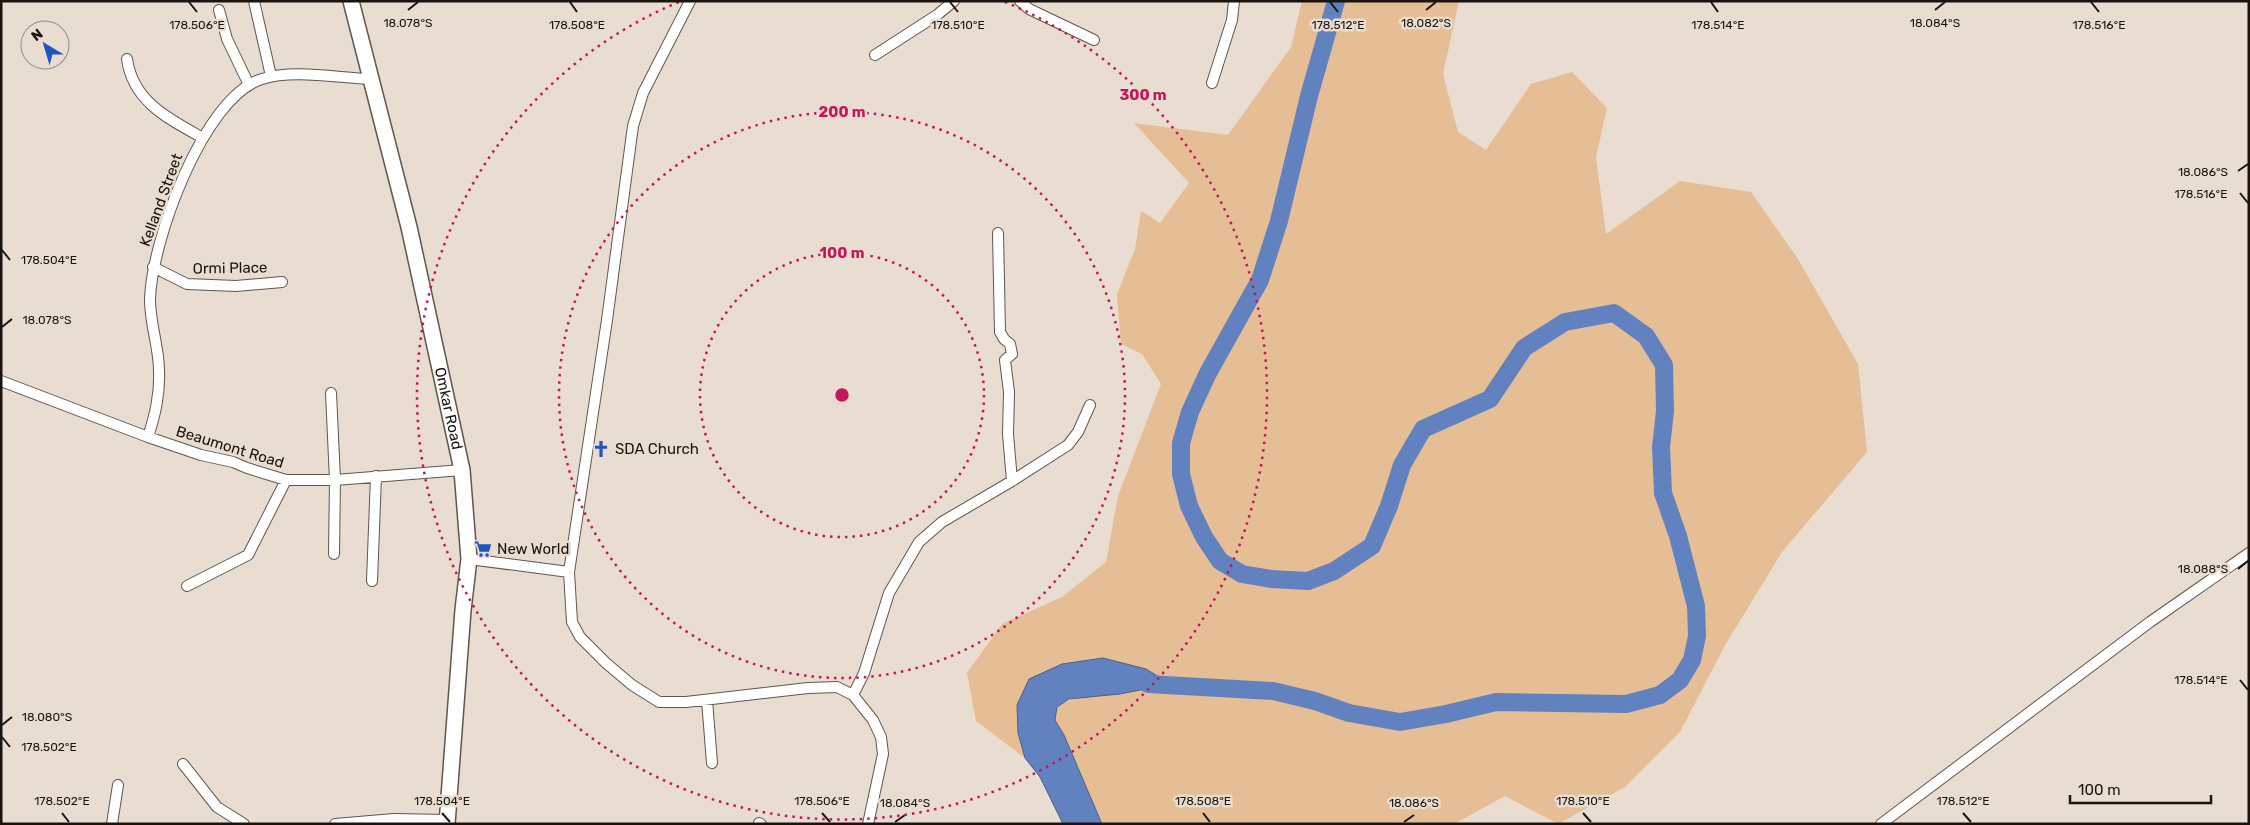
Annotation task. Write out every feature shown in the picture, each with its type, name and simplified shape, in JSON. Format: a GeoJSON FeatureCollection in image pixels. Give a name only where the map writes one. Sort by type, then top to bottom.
{"type":"FeatureCollection","features":[{"type":"Feature","properties":{"kind":"street"},"geometry":{"type":"LineString","coordinates":[[254,1],[271,76]]}},
{"type":"Feature","properties":{"kind":"street","name":"Omkar Road"},"geometry":{"type":"LineString","coordinates":[[351,1],[409,227],[462,470],[470,559],[463,610],[447,822]]}},
{"type":"Feature","properties":{"kind":"street"},"geometry":{"type":"LineString","coordinates":[[690,1],[643,93],[633,126],[607,320],[569,572],[572,622],[580,637],[606,663],[632,686],[659,702],[706,700],[808,688],[837,687],[852,695],[873,720],[881,737],[879,773],[868,824]]}},
{"type":"Feature","properties":{"kind":"street"},"geometry":{"type":"LineString","coordinates":[[875,55],[937,15],[954,1]]}},
{"type":"Feature","properties":{"kind":"street"},"geometry":{"type":"LineString","coordinates":[[1020,1],[1029,9],[1094,40]]}},
{"type":"Feature","properties":{"kind":"street"},"geometry":{"type":"LineString","coordinates":[[1212,83],[1232,20],[1234,1]]}},
{"type":"Feature","properties":{"kind":"street"},"geometry":{"type":"LineString","coordinates":[[219,10],[227,39],[249,85]]}},
{"type":"Feature","properties":{"kind":"street"},"geometry":{"type":"LineString","coordinates":[[127,59],[128,72],[138,92],[154,107],[203,138]]}},
{"type":"Feature","properties":{"kind":"street","name":"Kelland Street"},"geometry":{"type":"LineString","coordinates":[[148,437],[158,405],[160,370],[152,333],[150,301],[153,267],[182,179],[203,138],[223,109],[249,85],[271,76],[300,75],[371,79]]}},
{"type":"Feature","properties":{"kind":"street"},"geometry":{"type":"LineString","coordinates":[[998,233],[1000,332],[1012,349],[1012,354],[1005,360],[1009,392],[1008,434],[1012,481]]}},
{"type":"Feature","properties":{"kind":"street","name":"Ormi Place"},"geometry":{"type":"LineString","coordinates":[[153,267],[187,284],[236,286],[282,282]]}},
{"type":"Feature","properties":{"kind":"street","name":"Beaumont Road"},"geometry":{"type":"LineString","coordinates":[[1,381],[148,437],[286,480],[335,480],[462,470]]}},
{"type":"Feature","properties":{"kind":"street"},"geometry":{"type":"LineString","coordinates":[[332,393],[335,480],[334,554]]}},
{"type":"Feature","properties":{"kind":"street"},"geometry":{"type":"LineString","coordinates":[[852,695],[864,673],[889,593],[919,542],[942,522],[1012,481],[1068,445],[1078,432],[1090,405]]}},
{"type":"Feature","properties":{"kind":"street"},"geometry":{"type":"LineString","coordinates":[[372,581],[376,476]]}},
{"type":"Feature","properties":{"kind":"street"},"geometry":{"type":"LineString","coordinates":[[187,586],[248,555],[286,480]]}},
{"type":"Feature","properties":{"kind":"street"},"geometry":{"type":"LineString","coordinates":[[1881,824],[2150,622],[2249,553]]}},
{"type":"Feature","properties":{"kind":"street"},"geometry":{"type":"LineString","coordinates":[[470,559],[569,572]]}},
{"type":"Feature","properties":{"kind":"street"},"geometry":{"type":"LineString","coordinates":[[706,700],[712,763]]}},
{"type":"Feature","properties":{"kind":"street"},"geometry":{"type":"LineString","coordinates":[[184,764],[217,807],[244,824]]}},
{"type":"Feature","properties":{"kind":"street"},"geometry":{"type":"LineString","coordinates":[[112,824],[118,785]]}},
{"type":"Feature","properties":{"kind":"street"},"geometry":{"type":"LineString","coordinates":[[335,824],[394,819],[447,822]]}},
{"type":"Feature","properties":{"kind":"shaded area"},"geometry":{"type":"Polygon","coordinates":[[[1302,1],[1459,1],[1443,74],[1458,132],[1486,150],[1531,84],[1572,72],[1607,108],[1596,157],[1606,234],[1680,181],[1751,192],[1798,259],[1858,364],[1867,452],[1782,552],[1724,647],[1680,732],[1625,787],[1558,824],[1505,796],[1454,824],[1102,824],[1064,735],[1055,720],[1056,707],[1068,701],[1096,694],[1142,690],[1171,683],[1017,705],[1025,758],[976,721],[967,673],[1002,624],[1062,597],[1106,562],[1118,496],[1161,384],[1142,354],[1121,344],[1117,294],[1135,249],[1141,211],[1160,223],[1189,183],[1134,123],[1228,135],[1291,47],[1302,1]]]}},
{"type":"Feature","properties":{"kind":"water"},"geometry":{"type":"Polygon","coordinates":[[[1103,658],[1146,669],[1171,684],[1120,694],[1069,699],[1057,707],[1055,720],[1064,735],[1102,824],[1063,824],[1040,777],[1025,758],[1018,733],[1017,705],[1029,679],[1062,664],[1103,658]]]}},
{"type":"Feature","properties":{"kind":"waterway"},"geometry":{"type":"LineString","coordinates":[[1148,684],[1273,691],[1315,701],[1349,713],[1400,722],[1446,714],[1496,702],[1626,704],[1660,695],[1680,680],[1692,660],[1697,636],[1696,606],[1678,536],[1663,493],[1661,447],[1665,411],[1664,365],[1646,336],[1614,313],[1565,322],[1524,348],[1490,399],[1423,429],[1402,465],[1389,506],[1372,546],[1334,571],[1308,581],[1271,579],[1242,574],[1220,561],[1204,537],[1189,506],[1181,474],[1181,443],[1190,412],[1208,373],[1260,280],[1279,221],[1309,96],[1336,1]]}},
{"type":"Feature","properties":{"kind":"place","name":"SDA Church"},"geometry":{"type":"Point","coordinates":[601,449]}},
{"type":"Feature","properties":{"kind":"place","name":"New World"},"geometry":{"type":"Point","coordinates":[483,549]}}]}
